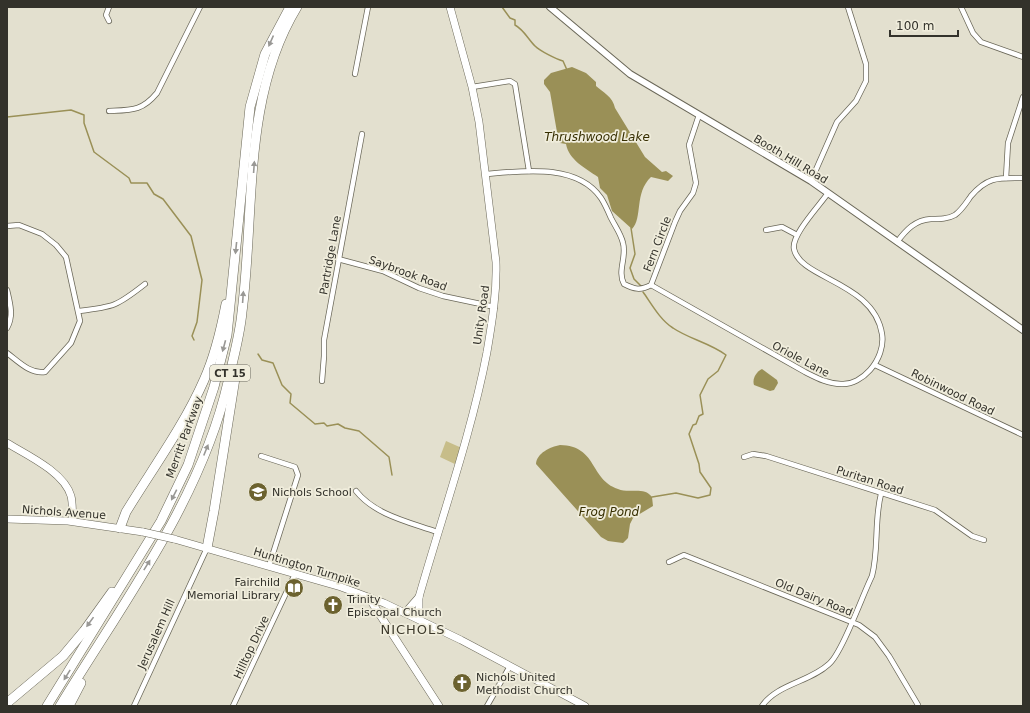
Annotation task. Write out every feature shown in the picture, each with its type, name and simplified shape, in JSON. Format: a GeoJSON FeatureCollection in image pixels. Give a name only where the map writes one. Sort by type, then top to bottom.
{"type":"FeatureCollection","features":[{"type":"Feature","properties":{"kind":"highway","name":"Merritt Parkway"},"geometry":{"type":"LineString","coordinates":[[47,706],[139,558],[177,489],[188,464],[206,412],[227,335],[250,107],[265,54],[290,7]]}},
{"type":"Feature","properties":{"kind":"highway","name":"Merritt Parkway"},"geometry":{"type":"LineString","coordinates":[[60,706],[136,583],[181,506],[206,448],[228,384],[242,313],[260,103],[273,58],[297,7]]}},
{"type":"Feature","properties":{"kind":"highway"},"geometry":{"type":"LineString","coordinates":[[120,528],[126,512],[193,402],[204,380],[215,352],[234,265]]}},
{"type":"Feature","properties":{"kind":"highway"},"geometry":{"type":"LineString","coordinates":[[207,548],[233,388],[242,313]]}},
{"type":"Feature","properties":{"kind":"highway"},"geometry":{"type":"LineString","coordinates":[[7,703],[53,665],[72,646],[126,572],[139,558]]}},
{"type":"Feature","properties":{"kind":"highway"},"geometry":{"type":"LineString","coordinates":[[69,706],[136,583]]}},
{"type":"Feature","properties":{"kind":"main road","name":"Unity Road"},"geometry":{"type":"LineString","coordinates":[[419,619],[419,597],[479,395],[495,307],[496,262],[479,122],[472,87],[450,7]]}},
{"type":"Feature","properties":{"kind":"main road"},"geometry":{"type":"LineString","coordinates":[[7,443],[38,461],[61,480],[70,495],[73,521]]}},
{"type":"Feature","properties":{"kind":"main road","name":"Nichols Avenue"},"geometry":{"type":"LineString","coordinates":[[7,519],[73,521],[120,528]]}},
{"type":"Feature","properties":{"kind":"main road","name":"Huntington Turnpike"},"geometry":{"type":"LineString","coordinates":[[120,528],[174,539],[341,587],[419,619],[585,706]]}},
{"type":"Feature","properties":{"kind":"main road","name":"Unity Road"},"geometry":{"type":"LineString","coordinates":[[406,613],[419,597]]}},
{"type":"Feature","properties":{"kind":"main road"},"geometry":{"type":"LineString","coordinates":[[369,598],[439,706]]}},
{"type":"Feature","properties":{"kind":"street"},"geometry":{"type":"LineString","coordinates":[[108,20],[106,15],[109,7]]}},
{"type":"Feature","properties":{"kind":"street"},"geometry":{"type":"LineString","coordinates":[[109,111],[136,108],[147,104],[157,93],[200,7]]}},
{"type":"Feature","properties":{"kind":"street"},"geometry":{"type":"LineString","coordinates":[[355,74],[368,7]]}},
{"type":"Feature","properties":{"kind":"street","name":"Booth Hill Road"},"geometry":{"type":"LineString","coordinates":[[550,7],[630,74],[811,181],[1023,330]]}},
{"type":"Feature","properties":{"kind":"street"},"geometry":{"type":"LineString","coordinates":[[811,181],[837,122],[856,101],[866,81],[866,64],[848,7]]}},
{"type":"Feature","properties":{"kind":"street"},"geometry":{"type":"LineString","coordinates":[[961,7],[973,33],[981,42],[1023,57]]}},
{"type":"Feature","properties":{"kind":"street"},"geometry":{"type":"LineString","coordinates":[[472,87],[510,81],[515,84],[529,171]]}},
{"type":"Feature","properties":{"kind":"street"},"geometry":{"type":"LineString","coordinates":[[1006,178],[1008,143],[1023,97]]}},
{"type":"Feature","properties":{"kind":"street","name":"Fern Circle"},"geometry":{"type":"LineString","coordinates":[[486,174],[529,171],[568,176],[592,188],[602,198],[623,242],[625,256],[620,277],[624,284],[636,290],[644,289],[651,285],[680,211],[693,193],[696,183],[689,145],[699,115]]}},
{"type":"Feature","properties":{"kind":"street","name":"Partridge Lane"},"geometry":{"type":"LineString","coordinates":[[322,380],[324,340],[362,134]]}},
{"type":"Feature","properties":{"kind":"street"},"geometry":{"type":"LineString","coordinates":[[897,242],[904,232],[919,221],[948,218],[955,215],[981,185],[989,180],[1023,178]]}},
{"type":"Feature","properties":{"kind":"street"},"geometry":{"type":"LineString","coordinates":[[766,230],[782,227],[796,235],[828,193]]}},
{"type":"Feature","properties":{"kind":"street"},"geometry":{"type":"LineString","coordinates":[[7,226],[19,225],[42,234],[56,244],[66,257],[79,310],[80,321],[71,343],[45,372],[36,373],[7,353]]}},
{"type":"Feature","properties":{"kind":"street","name":"Oriole Lane"},"geometry":{"type":"LineString","coordinates":[[651,285],[805,372],[830,384],[847,384],[862,378],[875,365],[883,340],[874,314],[852,291],[799,261],[793,248],[796,235]]}},
{"type":"Feature","properties":{"kind":"street","name":"Saybrook Road"},"geometry":{"type":"LineString","coordinates":[[338,260],[382,271],[419,288],[443,296],[495,307]]}},
{"type":"Feature","properties":{"kind":"street"},"geometry":{"type":"LineString","coordinates":[[79,310],[110,308],[117,305],[145,284]]}},
{"type":"Feature","properties":{"kind":"street"},"geometry":{"type":"LineString","coordinates":[[7,290],[11,305],[12,320],[7,328]]}},
{"type":"Feature","properties":{"kind":"street","name":"Robinwood Road"},"geometry":{"type":"LineString","coordinates":[[875,365],[1023,435]]}},
{"type":"Feature","properties":{"kind":"street","name":"Puritan Road"},"geometry":{"type":"LineString","coordinates":[[744,457],[753,454],[766,456],[880,494],[935,510],[972,536],[984,540]]}},
{"type":"Feature","properties":{"kind":"street"},"geometry":{"type":"LineString","coordinates":[[260,456],[295,467],[298,475],[269,566]]}},
{"type":"Feature","properties":{"kind":"street"},"geometry":{"type":"LineString","coordinates":[[356,491],[363,500],[374,508],[438,532]]}},
{"type":"Feature","properties":{"kind":"street"},"geometry":{"type":"LineString","coordinates":[[762,706],[776,693],[814,675],[829,665],[834,659],[872,576],[875,562],[876,510],[880,494]]}},
{"type":"Feature","properties":{"kind":"street","name":"Jerusalem Hill"},"geometry":{"type":"LineString","coordinates":[[134,706],[207,548]]}},
{"type":"Feature","properties":{"kind":"street","name":"Old Dairy Road"},"geometry":{"type":"LineString","coordinates":[[670,562],[684,554],[862,627],[875,637],[889,656],[918,705]]}},
{"type":"Feature","properties":{"kind":"street","name":"Hilltop Drive"},"geometry":{"type":"LineString","coordinates":[[233,706],[295,574]]}},
{"type":"Feature","properties":{"kind":"street"},"geometry":{"type":"LineString","coordinates":[[487,706],[510,666]]}},
{"type":"Feature","properties":{"kind":"shaded area"},"geometry":{"type":"Polygon","coordinates":[[[446,441],[464,449],[459,466],[440,457],[446,441]]]}},
{"type":"Feature","properties":{"kind":"water","name":"Thrushwood Lake"},"geometry":{"type":"Polygon","coordinates":[[[572,67],[586,73],[596,82],[596,86],[610,98],[645,157],[662,172],[666,171],[673,176],[668,181],[651,177],[646,183],[642,190],[637,218],[632,229],[612,211],[607,195],[600,188],[598,177],[574,159],[570,155],[566,144],[560,143],[558,138],[550,92],[544,84],[544,80],[551,73],[572,67]]]}},
{"type":"Feature","properties":{"kind":"water"},"geometry":{"type":"Polygon","coordinates":[[[762,369],[777,380],[778,383],[774,390],[770,391],[754,385],[755,376],[762,369]]]}},
{"type":"Feature","properties":{"kind":"water","name":"Frog Pond"},"geometry":{"type":"Polygon","coordinates":[[[560,445],[572,447],[581,451],[602,478],[609,484],[622,490],[645,492],[652,497],[653,506],[633,518],[630,524],[628,538],[623,543],[608,541],[601,537],[536,464],[541,454],[552,447],[560,445]]]}},
{"type":"Feature","properties":{"kind":"waterway"},"geometry":{"type":"LineString","coordinates":[[502,7],[510,18],[515,20],[515,25],[535,46],[548,55],[563,61],[567,70]]}},
{"type":"Feature","properties":{"kind":"waterway"},"geometry":{"type":"LineString","coordinates":[[7,117],[71,110],[84,115],[84,123],[94,152],[129,178],[131,183],[147,183],[154,194],[163,199],[191,236],[202,280],[197,322],[192,336],[194,340]]}},
{"type":"Feature","properties":{"kind":"waterway"},"geometry":{"type":"LineString","coordinates":[[631,228],[635,254],[630,268],[634,279],[641,286]]}},
{"type":"Feature","properties":{"kind":"waterway"},"geometry":{"type":"LineString","coordinates":[[643,292],[668,325],[726,355],[718,371],[708,379],[700,395],[703,414],[699,416],[696,424],[693,425],[689,434],[699,464],[700,472],[711,488],[710,495],[698,498],[676,493],[652,497]]}},
{"type":"Feature","properties":{"kind":"waterway"},"geometry":{"type":"LineString","coordinates":[[258,354],[262,360],[273,363],[282,385],[291,394],[290,403],[315,424],[324,423],[327,426],[338,424],[345,428],[359,431],[389,457],[392,475]]}},
{"type":"Feature","properties":{"kind":"place","name":"Nichols School"},"geometry":{"type":"Point","coordinates":[258,492]}},
{"type":"Feature","properties":{"kind":"place","name":"Fairchild Memorial Library"},"geometry":{"type":"Point","coordinates":[294,588]}},
{"type":"Feature","properties":{"kind":"place","name":"Trinity Episcopal Church"},"geometry":{"type":"Point","coordinates":[333,605]}},
{"type":"Feature","properties":{"kind":"place","name":"Nichols United Methodist Church"},"geometry":{"type":"Point","coordinates":[462,683]}},
{"type":"Feature","properties":{"kind":"district","name":"NICHOLS"},"geometry":{"type":"Point","coordinates":[413,629]}}]}
